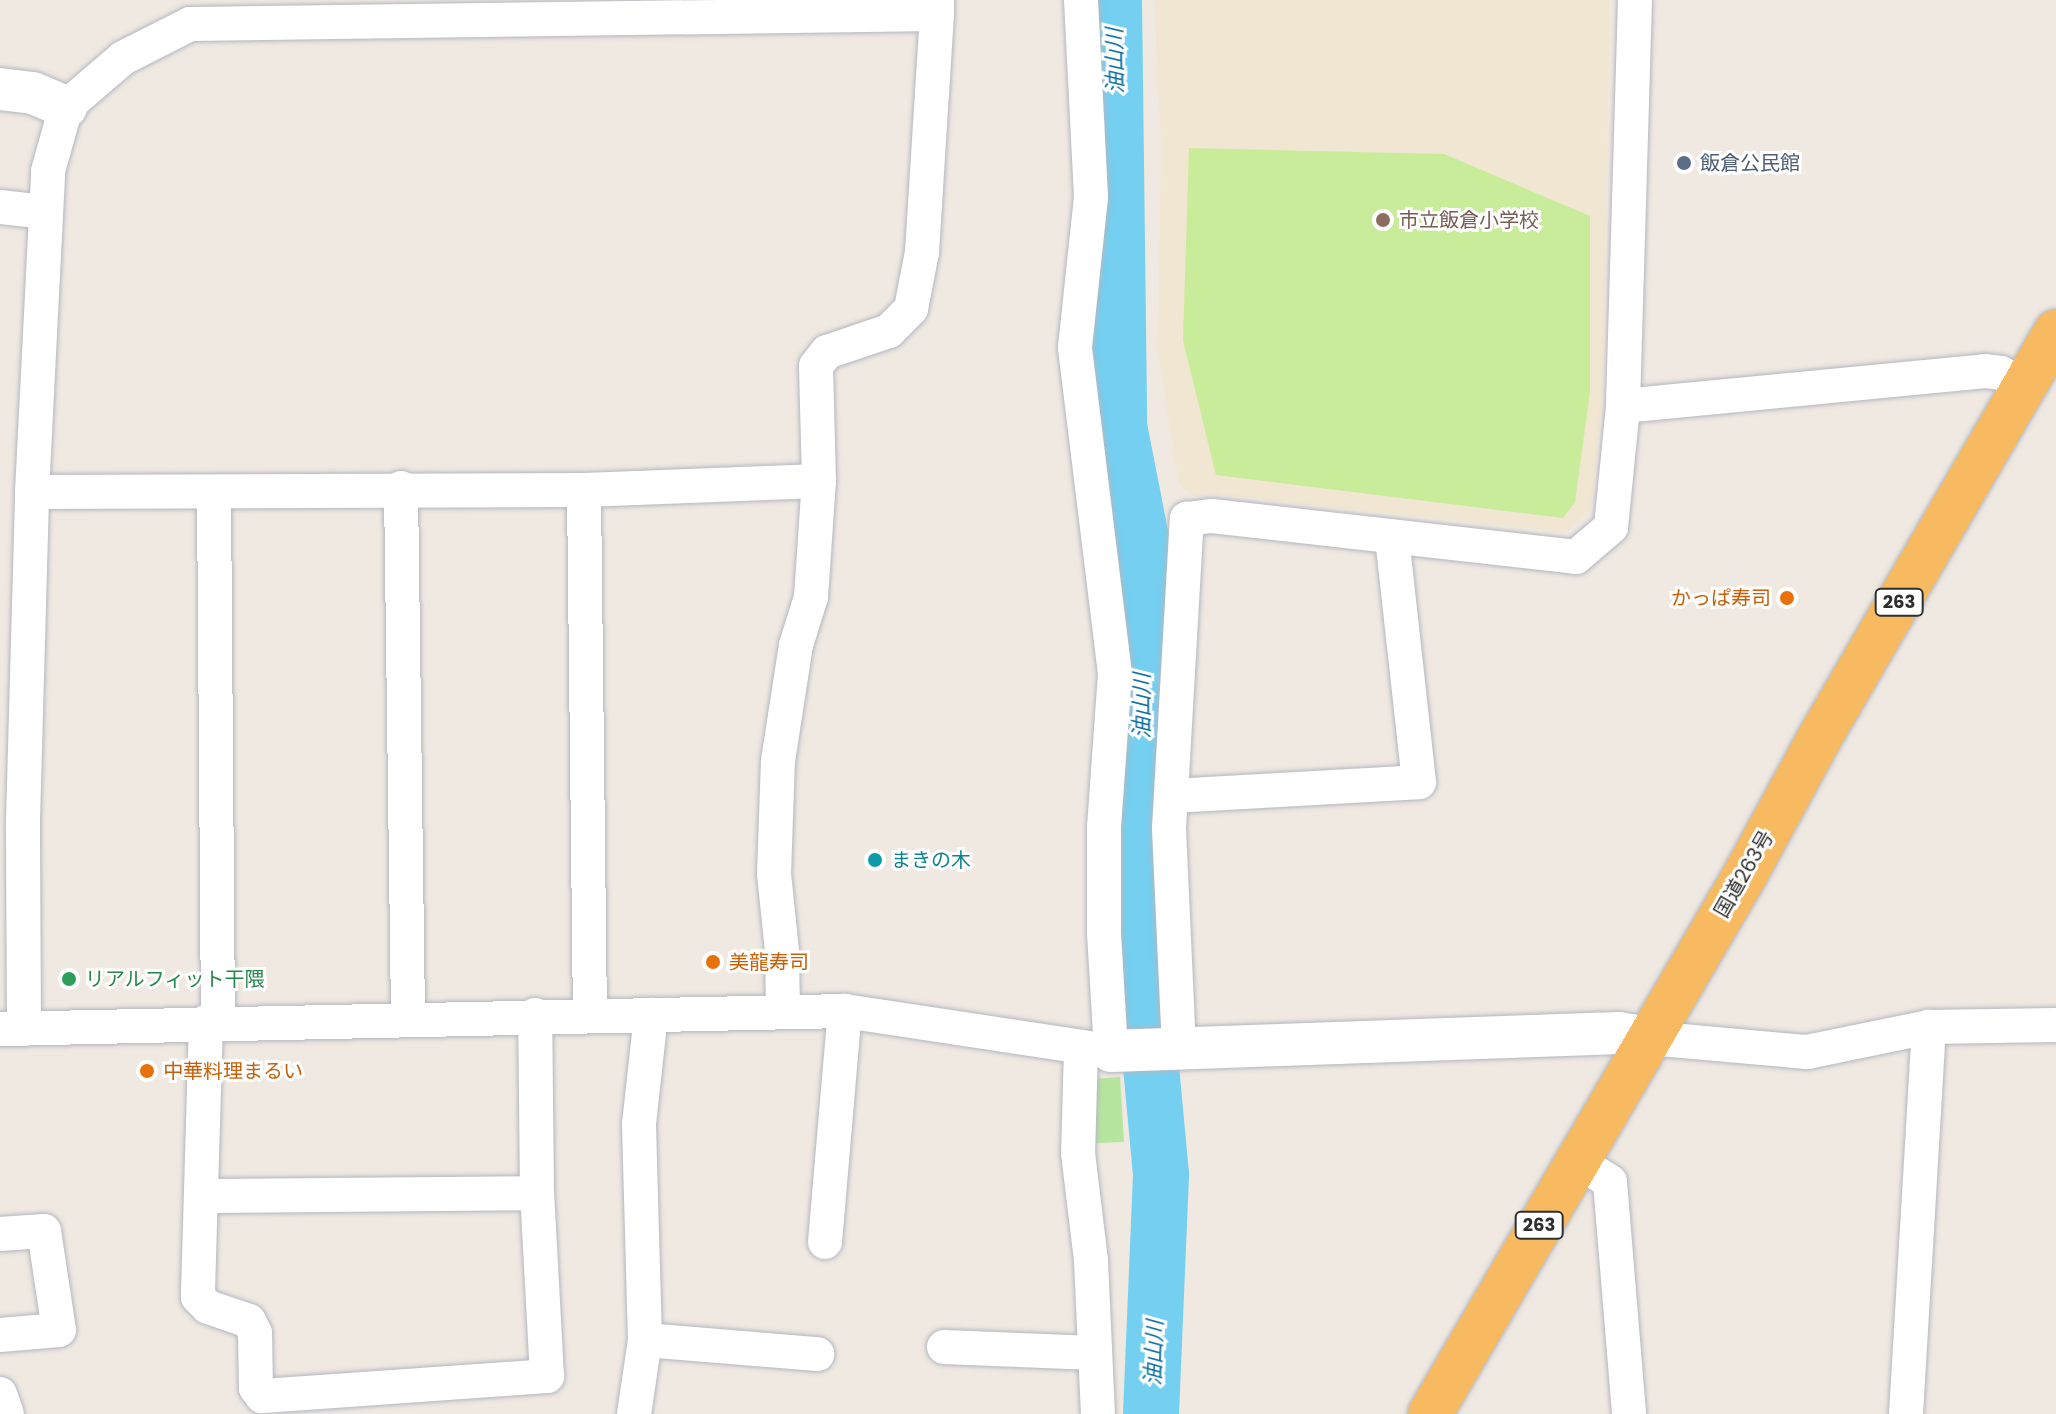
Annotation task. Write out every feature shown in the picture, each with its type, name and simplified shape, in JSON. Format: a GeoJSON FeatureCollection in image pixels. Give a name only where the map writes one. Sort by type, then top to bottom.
{"type":"FeatureCollection","features":[{"type":"Feature","properties":{"kind":"highway","name":"国道263号"},"geometry":{"type":"LineString","coordinates":[[1430,1414],[2056,332]]}},
{"type":"Feature","properties":{"kind":"street"},"geometry":{"type":"LineString","coordinates":[[1081,0],[1091,197],[1075,347],[1115,674],[1104,827],[1104,932],[1096,1050],[1078,1153],[1091,1261],[1098,1414]]}},
{"type":"Feature","properties":{"kind":"street"},"geometry":{"type":"LineString","coordinates":[[1179,1049],[1171,796],[1187,519],[1212,516],[1576,557],[1611,527],[1623,406],[1635,0]]}},
{"type":"Feature","properties":{"kind":"street"},"geometry":{"type":"LineString","coordinates":[[783,1011],[782,951],[774,874],[778,761],[796,645],[811,597],[819,481],[816,366],[827,352],[889,331],[911,309],[922,252],[937,7],[190,24],[123,58],[66,107],[48,171],[32,492],[15,526],[23,820],[12,1029],[535,1015],[845,1011],[1096,1050],[1618,1033],[1807,1052],[1929,1027],[2056,1025]]}},
{"type":"Feature","properties":{"kind":"street"},"geometry":{"type":"LineString","coordinates":[[0,89],[33,93],[66,107]]}},
{"type":"Feature","properties":{"kind":"street"},"geometry":{"type":"LineString","coordinates":[[0,207],[46,212]]}},
{"type":"Feature","properties":{"kind":"street"},"geometry":{"type":"LineString","coordinates":[[1623,406],[1985,371],[2001,373],[2024,386]]}},
{"type":"Feature","properties":{"kind":"street"},"geometry":{"type":"LineString","coordinates":[[32,492],[401,488],[584,490],[819,481]]}},
{"type":"Feature","properties":{"kind":"street"},"geometry":{"type":"LineString","coordinates":[[401,488],[408,1019]]}},
{"type":"Feature","properties":{"kind":"street"},"geometry":{"type":"LineString","coordinates":[[584,490],[590,1015]]}},
{"type":"Feature","properties":{"kind":"street"},"geometry":{"type":"LineString","coordinates":[[214,492],[212,1022],[198,1297],[208,1307],[249,1321],[255,1333],[256,1388],[262,1396],[547,1376],[537,1193],[535,1015]]}},
{"type":"Feature","properties":{"kind":"street"},"geometry":{"type":"LineString","coordinates":[[1171,796],[1419,782],[1392,536]]}},
{"type":"Feature","properties":{"kind":"street"},"geometry":{"type":"LineString","coordinates":[[825,1242],[845,1011]]}},
{"type":"Feature","properties":{"kind":"street"},"geometry":{"type":"LineString","coordinates":[[634,1414],[645,1340],[639,1124],[651,1015]]}},
{"type":"Feature","properties":{"kind":"street"},"geometry":{"type":"LineString","coordinates":[[1906,1414],[1929,1027]]}},
{"type":"Feature","properties":{"kind":"street"},"geometry":{"type":"LineString","coordinates":[[1577,1161],[1610,1182],[1629,1414]]}},
{"type":"Feature","properties":{"kind":"street"},"geometry":{"type":"LineString","coordinates":[[203,1196],[537,1193]]}},
{"type":"Feature","properties":{"kind":"street"},"geometry":{"type":"LineString","coordinates":[[0,1234],[44,1231],[59,1330],[0,1335]]}},
{"type":"Feature","properties":{"kind":"street"},"geometry":{"type":"LineString","coordinates":[[645,1340],[817,1354]]}},
{"type":"Feature","properties":{"kind":"street"},"geometry":{"type":"LineString","coordinates":[[944,1347],[1094,1353]]}},
{"type":"Feature","properties":{"kind":"street"},"geometry":{"type":"LineString","coordinates":[[0,1394],[7,1414]]}},
{"type":"Feature","properties":{"kind":"shaded area","name":"市立飯倉小学校"},"geometry":{"type":"Polygon","coordinates":[[[1154,0],[1610,0],[1602,405],[1591,510],[1566,532],[1213,494],[1195,497],[1179,484],[1158,353],[1161,143],[1154,0]]]}},
{"type":"Feature","properties":{"kind":"green space"},"geometry":{"type":"Polygon","coordinates":[[[1189,148],[1444,154],[1590,216],[1590,392],[1575,502],[1563,518],[1216,475],[1183,341],[1189,148]]]}},
{"type":"Feature","properties":{"kind":"green space"},"geometry":{"type":"Polygon","coordinates":[[[1120,1077],[1124,1142],[1095,1143],[1092,1079],[1120,1077]]]}},
{"type":"Feature","properties":{"kind":"waterway","name":"油山川"},"geometry":{"type":"LineString","coordinates":[[1114,0],[1119,426],[1141,538],[1146,671],[1145,1002],[1161,1175],[1151,1414]]}},
{"type":"Feature","properties":{"kind":"place","name":"飯倉公民館"},"geometry":{"type":"Point","coordinates":[1684,163]}},
{"type":"Feature","properties":{"kind":"place","name":"市立飯倉小学校"},"geometry":{"type":"Point","coordinates":[1383,220]}},
{"type":"Feature","properties":{"kind":"place","name":"かっぱ寿司"},"geometry":{"type":"Point","coordinates":[1787,598]}},
{"type":"Feature","properties":{"kind":"place","name":"まきの木"},"geometry":{"type":"Point","coordinates":[875,860]}},
{"type":"Feature","properties":{"kind":"place","name":"美龍寿司"},"geometry":{"type":"Point","coordinates":[713,962]}},
{"type":"Feature","properties":{"kind":"place","name":"リアルフィット干隈"},"geometry":{"type":"Point","coordinates":[69,979]}},
{"type":"Feature","properties":{"kind":"place","name":"中華料理まるい"},"geometry":{"type":"Point","coordinates":[147,1071]}}]}
